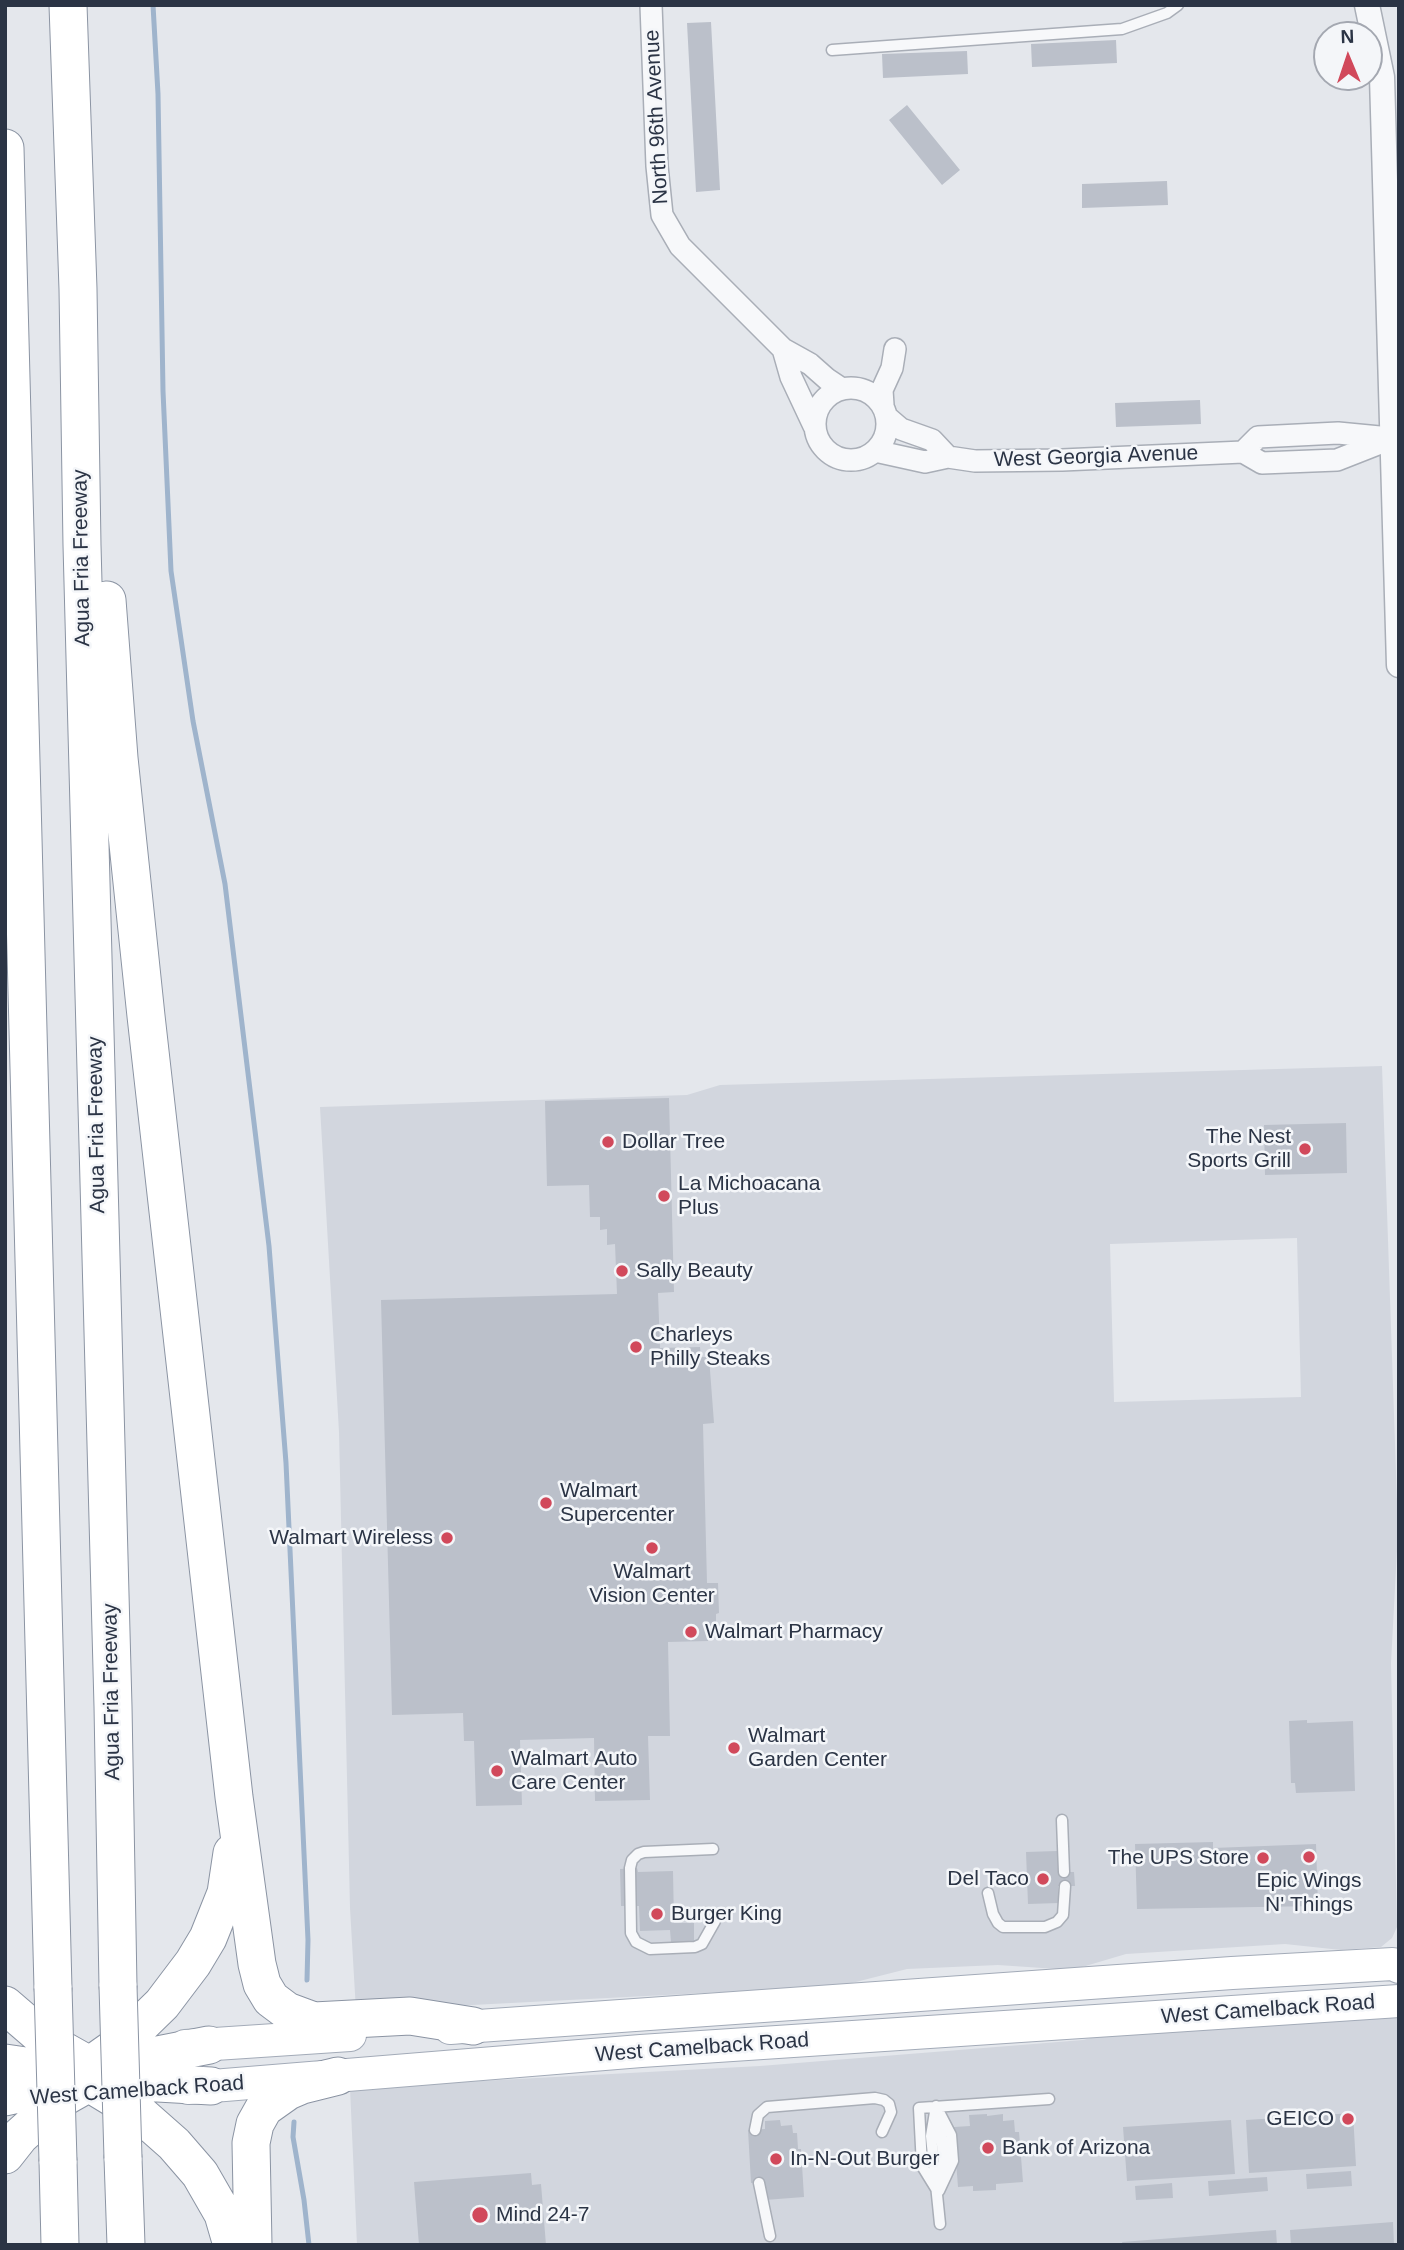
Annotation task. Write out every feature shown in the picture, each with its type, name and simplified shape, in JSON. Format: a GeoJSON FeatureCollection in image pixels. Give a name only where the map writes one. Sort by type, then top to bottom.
{"type":"FeatureCollection","features":[{"type":"Feature","properties":{"kind":"highway","name":"Agua Fria Freeway"},"geometry":{"type":"LineString","coordinates":[[68,5],[78,289],[82,545],[126,2245]]}},
{"type":"Feature","properties":{"kind":"highway"},"geometry":{"type":"LineString","coordinates":[[5,148],[60,2245]]}},
{"type":"Feature","properties":{"kind":"highway"},"geometry":{"type":"LineString","coordinates":[[78,289],[97,440],[114,692],[146,1016],[234,1797],[257,1964],[262,1984],[271,1999],[287,2011],[314,2021],[410,2016],[473,2026]]}},
{"type":"Feature","properties":{"kind":"highway"},"geometry":{"type":"LineString","coordinates":[[5,332],[9,290]]}},
{"type":"Feature","properties":{"kind":"highway"},"geometry":{"type":"LineString","coordinates":[[5,2155],[35,2122],[162,2004],[194,1963],[208,1938],[226,1893],[232,1858],[234,1797]]}},
{"type":"Feature","properties":{"kind":"highway"},"geometry":{"type":"LineString","coordinates":[[5,2006],[140,2114],[187,2159],[200,2174],[223,2214],[232,2245]]}},
{"type":"Feature","properties":{"kind":"highway"},"geometry":{"type":"LineString","coordinates":[[5,2099],[153,2056],[209,2045]]}},
{"type":"Feature","properties":{"kind":"highway"},"geometry":{"type":"LineString","coordinates":[[5,2061],[140,2082],[211,2086]]}},
{"type":"Feature","properties":{"kind":"highway"},"geometry":{"type":"LineString","coordinates":[[253,2245],[251,2143],[255,2124],[264,2108],[288,2091],[338,2076]]}},
{"type":"Feature","properties":{"kind":"main road","name":"West Camelback Road"},"geometry":{"type":"LineString","coordinates":[[209,2045],[1244,1972],[1393,1964],[1399,1967]]}},
{"type":"Feature","properties":{"kind":"main road"},"geometry":{"type":"LineString","coordinates":[[608,2055],[681,2034],[839,2023],[860,2014],[880,1998],[906,2017],[918,2019],[1003,2014],[1054,2025]]}},
{"type":"Feature","properties":{"kind":"main road","name":"West Camelback Road"},"geometry":{"type":"LineString","coordinates":[[211,2086],[608,2055],[1399,2001]]}},
{"type":"Feature","properties":{"kind":"street","name":"North 96th Avenue"},"geometry":{"type":"LineString","coordinates":[[650,5],[657,166],[662,215],[680,246],[783,349],[810,364],[827,379],[850,388]]}},
{"type":"Feature","properties":{"kind":"street"},"geometry":{"type":"LineString","coordinates":[[1367,5],[1382,77],[1396,438],[1399,665]]}},
{"type":"Feature","properties":{"kind":"street","name":"North 96th Avenue"},"geometry":{"type":"LineString","coordinates":[[783,349],[791,377],[814,426]]}},
{"type":"Feature","properties":{"kind":"street"},"geometry":{"type":"LineString","coordinates":[[895,349],[892,368],[882,390],[885,411],[887,430],[883,442],[875,452],[865,457],[853,460],[831,454],[817,437],[814,426],[820,404],[828,395],[869,380],[879,364],[895,349]]}},
{"type":"Feature","properties":{"kind":"street"},"geometry":{"type":"LineString","coordinates":[[850,388],[875,396],[901,429],[932,440],[948,457]]}},
{"type":"Feature","properties":{"kind":"street","name":"West Georgia Avenue"},"geometry":{"type":"LineString","coordinates":[[875,452],[925,462],[948,457],[975,461],[1062,460],[1243,452],[1258,438],[1338,433],[1396,438]]}},
{"type":"Feature","properties":{"kind":"lane"},"geometry":{"type":"LineString","coordinates":[[832,50],[1122,29],[1167,13],[1178,5]]}},
{"type":"Feature","properties":{"kind":"lane"},"geometry":{"type":"LineString","coordinates":[[1062,1819],[1064,1872]]}},
{"type":"Feature","properties":{"kind":"lane"},"geometry":{"type":"LineString","coordinates":[[713,1849],[644,1852],[632,1860],[631,1933],[642,1947],[695,1947],[702,1944],[715,1922]]}},
{"type":"Feature","properties":{"kind":"lane"},"geometry":{"type":"LineString","coordinates":[[988,1893],[993,1914],[1003,1927],[1045,1927],[1057,1922],[1063,1915],[1065,1886]]}},
{"type":"Feature","properties":{"kind":"lane"},"geometry":{"type":"LineString","coordinates":[[755,2130],[758,2115],[767,2107],[876,2098],[889,2104],[891,2112],[883,2132]]}},
{"type":"Feature","properties":{"kind":"lane"},"geometry":{"type":"LineString","coordinates":[[938,2192],[922,2166],[919,2108],[1049,2099]]}},
{"type":"Feature","properties":{"kind":"lane"},"geometry":{"type":"LineString","coordinates":[[936,2106],[931,2136],[940,2224]]}},
{"type":"Feature","properties":{"kind":"lane"},"geometry":{"type":"LineString","coordinates":[[936,2106],[951,2135],[953,2161],[938,2192]]}},
{"type":"Feature","properties":{"kind":"lane"},"geometry":{"type":"LineString","coordinates":[[759,2183],[770,2236]]}},
{"type":"Feature","properties":{"kind":"shaded area"},"geometry":{"type":"Polygon","coordinates":[[[1382,1066],[1398,1531],[1391,1663],[1397,1927],[1392,1938],[1381,1947],[1341,1950],[1285,1944],[1126,1954],[1072,1970],[998,1965],[907,1969],[840,1986],[356,2011],[350,1908],[339,1432],[320,1107],[687,1095],[720,1085],[1382,1066]],[[1297,1238],[1110,1244],[1114,1402],[1301,1397],[1297,1238]]]}},
{"type":"Feature","properties":{"kind":"shaded area"},"geometry":{"type":"Polygon","coordinates":[[[1399,2015],[1399,2245],[357,2245],[350,2088],[760,2066],[1083,2040],[1115,2032],[1399,2015]]]}},
{"type":"Feature","properties":{"kind":"building"},"geometry":{"type":"Polygon","coordinates":[[[711,22],[720,190],[696,192],[687,23],[711,22]]]}},
{"type":"Feature","properties":{"kind":"building"},"geometry":{"type":"Polygon","coordinates":[[[1116,40],[1117,63],[1032,67],[1031,44],[1116,40]]]}},
{"type":"Feature","properties":{"kind":"building"},"geometry":{"type":"Polygon","coordinates":[[[967,51],[968,74],[883,78],[882,54],[967,51]]]}},
{"type":"Feature","properties":{"kind":"building"},"geometry":{"type":"Polygon","coordinates":[[[907,105],[960,170],[942,185],[889,120],[907,105]]]}},
{"type":"Feature","properties":{"kind":"building"},"geometry":{"type":"Polygon","coordinates":[[[1167,181],[1168,205],[1082,208],[1082,184],[1167,181]]]}},
{"type":"Feature","properties":{"kind":"building"},"geometry":{"type":"Polygon","coordinates":[[[1200,400],[1201,424],[1116,427],[1115,403],[1200,400]]]}},
{"type":"Feature","properties":{"kind":"building","name":"Walmart Supercenter"},"geometry":{"type":"Polygon","coordinates":[[[669,1098],[674,1292],[658,1293],[660,1348],[700,1347],[701,1357],[709,1357],[714,1423],[703,1424],[707,1583],[718,1583],[719,1613],[716,1614],[716,1635],[708,1635],[708,1641],[668,1642],[670,1736],[648,1736],[650,1800],[595,1801],[594,1738],[520,1740],[522,1805],[476,1806],[474,1741],[464,1741],[463,1713],[392,1715],[381,1300],[617,1294],[615,1244],[607,1245],[607,1229],[600,1230],[600,1217],[590,1217],[589,1185],[547,1186],[545,1101],[669,1098]]]}},
{"type":"Feature","properties":{"kind":"building","name":"The Nest Sports Grill"},"geometry":{"type":"Polygon","coordinates":[[[1346,1123],[1347,1173],[1265,1175],[1264,1125],[1346,1123]]]}},
{"type":"Feature","properties":{"kind":"building"},"geometry":{"type":"Polygon","coordinates":[[[1307,1720],[1307,1723],[1353,1721],[1355,1791],[1296,1793],[1295,1783],[1291,1783],[1289,1721],[1307,1720]]]}},
{"type":"Feature","properties":{"kind":"building"},"geometry":{"type":"Polygon","coordinates":[[[1213,1842],[1213,1848],[1316,1844],[1318,1906],[1137,1909],[1135,1844],[1213,1842]]]}},
{"type":"Feature","properties":{"kind":"building","name":"Del Taco"},"geometry":{"type":"Polygon","coordinates":[[[1057,1851],[1058,1872],[1074,1872],[1075,1886],[1058,1886],[1059,1903],[1028,1904],[1026,1852],[1057,1851]]]}},
{"type":"Feature","properties":{"kind":"building","name":"Burger King"},"geometry":{"type":"Polygon","coordinates":[[[637,1868],[638,1872],[673,1871],[674,1923],[694,1923],[694,1942],[671,1942],[670,1930],[640,1931],[639,1906],[621,1906],[620,1869],[637,1868]]]}},
{"type":"Feature","properties":{"kind":"building"},"geometry":{"type":"Polygon","coordinates":[[[1353,2113],[1356,2166],[1249,2173],[1246,2120],[1353,2113]]]}},
{"type":"Feature","properties":{"kind":"building","name":"Bank of Arizona"},"geometry":{"type":"Polygon","coordinates":[[[1003,2114],[1003,2121],[1014,2120],[1015,2132],[1019,2132],[1023,2182],[996,2184],[996,2190],[973,2191],[973,2186],[958,2187],[956,2161],[928,2163],[927,2137],[954,2135],[954,2127],[970,2126],[969,2115],[1003,2114]]]}},
{"type":"Feature","properties":{"kind":"building","name":"In-N-Out Burger"},"geometry":{"type":"Polygon","coordinates":[[[780,2120],[781,2126],[792,2125],[793,2133],[797,2133],[798,2149],[801,2149],[804,2197],[765,2200],[764,2182],[751,2183],[748,2130],[765,2129],[765,2121],[780,2120]]]}},
{"type":"Feature","properties":{"kind":"building"},"geometry":{"type":"Polygon","coordinates":[[[1231,2120],[1235,2174],[1127,2181],[1123,2127],[1231,2120]]]}},
{"type":"Feature","properties":{"kind":"building"},"geometry":{"type":"Polygon","coordinates":[[[1351,2171],[1352,2186],[1307,2189],[1306,2174],[1351,2171]]]}},
{"type":"Feature","properties":{"kind":"building","name":"Mind 24-7"},"geometry":{"type":"Polygon","coordinates":[[[531,2173],[532,2185],[541,2184],[546,2245],[419,2245],[414,2182],[531,2173]]]}},
{"type":"Feature","properties":{"kind":"building"},"geometry":{"type":"Polygon","coordinates":[[[1267,2177],[1268,2191],[1209,2196],[1208,2181],[1267,2177]]]}},
{"type":"Feature","properties":{"kind":"building"},"geometry":{"type":"Polygon","coordinates":[[[1172,2183],[1173,2198],[1136,2200],[1135,2186],[1172,2183]]]}},
{"type":"Feature","properties":{"kind":"building"},"geometry":{"type":"Polygon","coordinates":[[[1393,2222],[1394,2245],[1291,2245],[1290,2230],[1393,2222]]]}},
{"type":"Feature","properties":{"kind":"building"},"geometry":{"type":"Polygon","coordinates":[[[1276,2230],[1277,2245],[1123,2245],[1122,2242],[1276,2230]]]}},
{"type":"Feature","properties":{"kind":"waterway"},"geometry":{"type":"LineString","coordinates":[[153,5],[158,94],[163,391],[171,571],[193,721],[225,884],[269,1246],[286,1463],[308,1940],[307,1980]]}},
{"type":"Feature","properties":{"kind":"waterway"},"geometry":{"type":"LineString","coordinates":[[294,2122],[293,2137],[309,2245]]}},
{"type":"Feature","properties":{"kind":"place","name":"Dollar Tree"},"geometry":{"type":"Point","coordinates":[608,1142]}},
{"type":"Feature","properties":{"kind":"place","name":"The Nest Sports Grill"},"geometry":{"type":"Point","coordinates":[1305,1149]}},
{"type":"Feature","properties":{"kind":"place","name":"La Michoacana Plus"},"geometry":{"type":"Point","coordinates":[664,1196]}},
{"type":"Feature","properties":{"kind":"place","name":"Sally Beauty"},"geometry":{"type":"Point","coordinates":[622,1271]}},
{"type":"Feature","properties":{"kind":"place","name":"Charleys Philly Steaks"},"geometry":{"type":"Point","coordinates":[636,1347]}},
{"type":"Feature","properties":{"kind":"place","name":"Walmart Supercenter"},"geometry":{"type":"Point","coordinates":[546,1503]}},
{"type":"Feature","properties":{"kind":"place","name":"Walmart Wireless"},"geometry":{"type":"Point","coordinates":[447,1538]}},
{"type":"Feature","properties":{"kind":"place","name":"Walmart Vision Center"},"geometry":{"type":"Point","coordinates":[652,1548]}},
{"type":"Feature","properties":{"kind":"place","name":"Walmart Pharmacy"},"geometry":{"type":"Point","coordinates":[691,1632]}},
{"type":"Feature","properties":{"kind":"place","name":"Walmart Garden Center"},"geometry":{"type":"Point","coordinates":[734,1748]}},
{"type":"Feature","properties":{"kind":"place","name":"Walmart Auto Care Center"},"geometry":{"type":"Point","coordinates":[497,1771]}},
{"type":"Feature","properties":{"kind":"place","name":"Epic Wings N' Things"},"geometry":{"type":"Point","coordinates":[1309,1857]}},
{"type":"Feature","properties":{"kind":"place","name":"The UPS Store"},"geometry":{"type":"Point","coordinates":[1263,1858]}},
{"type":"Feature","properties":{"kind":"place","name":"Del Taco"},"geometry":{"type":"Point","coordinates":[1043,1879]}},
{"type":"Feature","properties":{"kind":"place","name":"Burger King"},"geometry":{"type":"Point","coordinates":[657,1914]}},
{"type":"Feature","properties":{"kind":"place","name":"GEICO"},"geometry":{"type":"Point","coordinates":[1348,2119]}},
{"type":"Feature","properties":{"kind":"place","name":"Bank of Arizona"},"geometry":{"type":"Point","coordinates":[988,2148]}},
{"type":"Feature","properties":{"kind":"place","name":"In-N-Out Burger"},"geometry":{"type":"Point","coordinates":[776,2159]}},
{"type":"Feature","properties":{"kind":"place","name":"Mind 24-7"},"geometry":{"type":"Point","coordinates":[480,2215]}}]}
